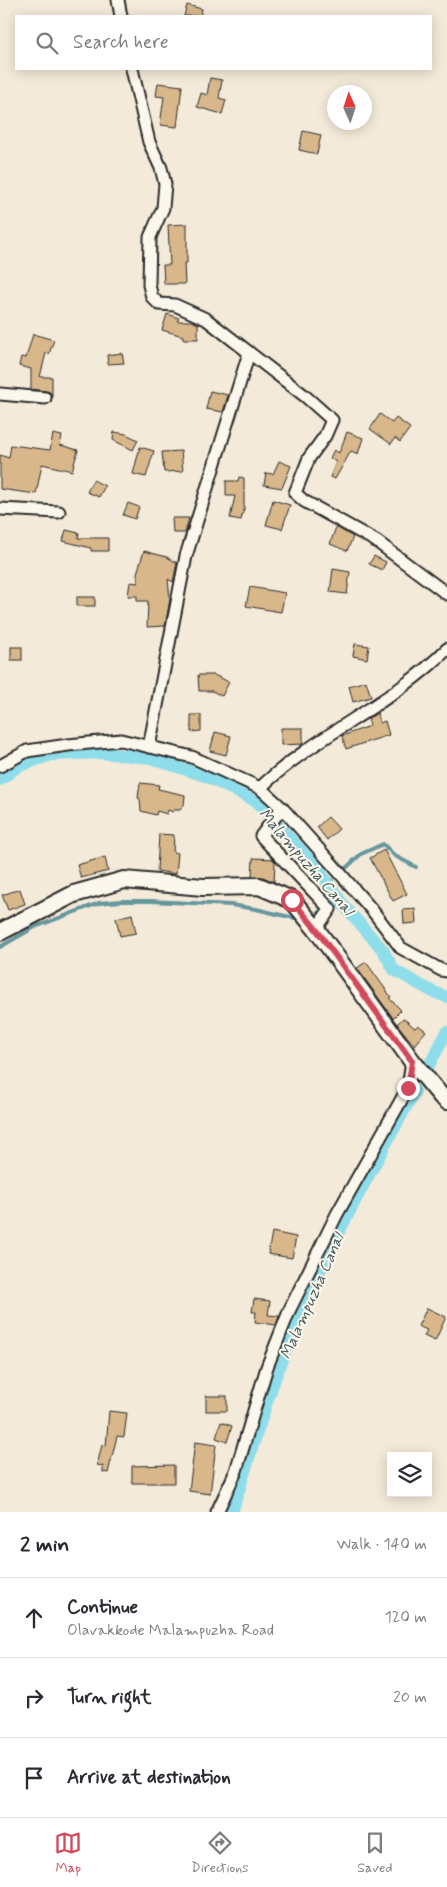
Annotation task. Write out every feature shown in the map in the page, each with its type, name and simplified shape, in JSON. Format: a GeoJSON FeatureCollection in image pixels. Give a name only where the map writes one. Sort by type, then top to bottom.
{"type":"FeatureCollection","features":[{"type":"Feature","properties":{"kind":"main road"},"geometry":{"type":"LineString","coordinates":[[0,932],[74,894],[124,880],[203,887],[259,886],[292,900],[316,929],[412,1061],[444,1098]]}},
{"type":"Feature","properties":{"kind":"street"},"geometry":{"type":"LineString","coordinates":[[118,0],[121,15]]}},
{"type":"Feature","properties":{"kind":"street"},"geometry":{"type":"LineString","coordinates":[[132,70],[149,142],[161,168],[165,184],[163,208],[150,237],[149,285],[152,297],[159,304],[175,305],[206,319],[305,396],[332,420],[325,436],[310,458],[295,493],[304,501],[376,541],[447,594]]}},
{"type":"Feature","properties":{"kind":"street"},"geometry":{"type":"LineString","coordinates":[[149,747],[186,556],[249,353]]}},
{"type":"Feature","properties":{"kind":"street"},"geometry":{"type":"LineString","coordinates":[[0,394],[45,398]]}},
{"type":"Feature","properties":{"kind":"street"},"geometry":{"type":"LineString","coordinates":[[0,509],[59,512]]}},
{"type":"Feature","properties":{"kind":"street"},"geometry":{"type":"LineString","coordinates":[[260,788],[275,774],[314,746],[402,687],[447,649]]}},
{"type":"Feature","properties":{"kind":"street"},"geometry":{"type":"LineString","coordinates":[[0,766],[27,751],[121,740],[192,757],[260,788],[282,808],[372,910],[402,948],[441,970],[447,971]]}},
{"type":"Feature","properties":{"kind":"street"},"geometry":{"type":"LineString","coordinates":[[282,808],[261,836],[330,909],[316,929]]}},
{"type":"Feature","properties":{"kind":"street"},"geometry":{"type":"LineString","coordinates":[[217,1512],[236,1470],[268,1368],[290,1309],[337,1214],[408,1088],[412,1061]]}},
{"type":"Feature","properties":{"kind":"building"},"geometry":{"type":"Polygon","coordinates":[[[187,5],[202,9],[200,15],[184,15],[187,5]]]}},
{"type":"Feature","properties":{"kind":"building"},"geometry":{"type":"Polygon","coordinates":[[[210,78],[222,80],[219,98],[226,100],[222,114],[197,107],[201,93],[207,95],[210,78]]]}},
{"type":"Feature","properties":{"kind":"building"},"geometry":{"type":"Polygon","coordinates":[[[158,83],[182,86],[177,127],[160,125],[164,97],[156,96],[158,83]]]}},
{"type":"Feature","properties":{"kind":"building"},"geometry":{"type":"Polygon","coordinates":[[[303,131],[321,135],[317,154],[299,150],[303,131]]]}},
{"type":"Feature","properties":{"kind":"building"},"geometry":{"type":"Polygon","coordinates":[[[187,224],[187,263],[184,263],[185,284],[164,284],[163,265],[170,265],[168,225],[187,224]]]}},
{"type":"Feature","properties":{"kind":"building"},"geometry":{"type":"Polygon","coordinates":[[[167,314],[179,318],[177,321],[192,321],[198,324],[198,339],[183,339],[183,336],[162,330],[167,314]]]}},
{"type":"Feature","properties":{"kind":"building"},"geometry":{"type":"Polygon","coordinates":[[[33,334],[54,340],[49,354],[46,353],[40,377],[52,377],[52,396],[50,392],[31,389],[31,369],[19,366],[21,357],[26,358],[33,334]]]}},
{"type":"Feature","properties":{"kind":"building"},"geometry":{"type":"Polygon","coordinates":[[[122,353],[124,363],[108,364],[107,355],[122,353]]]}},
{"type":"Feature","properties":{"kind":"building"},"geometry":{"type":"Polygon","coordinates":[[[210,391],[228,395],[223,412],[206,409],[210,391]]]}},
{"type":"Feature","properties":{"kind":"building"},"geometry":{"type":"Polygon","coordinates":[[[380,414],[392,423],[396,418],[410,428],[400,442],[395,438],[391,444],[370,429],[380,414]]]}},
{"type":"Feature","properties":{"kind":"building"},"geometry":{"type":"Polygon","coordinates":[[[114,432],[126,434],[138,440],[133,450],[113,440],[114,432]]]}},
{"type":"Feature","properties":{"kind":"building"},"geometry":{"type":"Polygon","coordinates":[[[347,432],[363,438],[358,454],[351,451],[335,479],[330,477],[336,462],[330,458],[334,450],[339,453],[347,432]]]}},
{"type":"Feature","properties":{"kind":"building"},"geometry":{"type":"Polygon","coordinates":[[[53,434],[62,436],[60,445],[78,450],[72,471],[42,464],[36,494],[0,489],[0,455],[9,458],[11,445],[50,450],[53,434]]]}},
{"type":"Feature","properties":{"kind":"building"},"geometry":{"type":"Polygon","coordinates":[[[140,447],[154,451],[146,477],[133,474],[140,447]]]}},
{"type":"Feature","properties":{"kind":"building"},"geometry":{"type":"Polygon","coordinates":[[[181,451],[183,471],[164,472],[162,452],[181,451]]]}},
{"type":"Feature","properties":{"kind":"building"},"geometry":{"type":"Polygon","coordinates":[[[279,461],[291,466],[282,488],[264,485],[266,473],[273,474],[279,461]]]}},
{"type":"Feature","properties":{"kind":"building"},"geometry":{"type":"Polygon","coordinates":[[[239,477],[244,478],[244,509],[241,520],[230,518],[235,496],[226,496],[226,481],[238,481],[239,477]]]}},
{"type":"Feature","properties":{"kind":"building"},"geometry":{"type":"Polygon","coordinates":[[[93,480],[105,486],[99,497],[87,492],[93,480]]]}},
{"type":"Feature","properties":{"kind":"building"},"geometry":{"type":"Polygon","coordinates":[[[273,500],[290,505],[282,529],[266,525],[273,500]]]}},
{"type":"Feature","properties":{"kind":"building"},"geometry":{"type":"Polygon","coordinates":[[[128,503],[139,507],[135,519],[123,515],[128,503]]]}},
{"type":"Feature","properties":{"kind":"building"},"geometry":{"type":"Polygon","coordinates":[[[172,518],[189,518],[185,533],[173,533],[172,518]]]}},
{"type":"Feature","properties":{"kind":"building"},"geometry":{"type":"Polygon","coordinates":[[[336,527],[353,537],[347,551],[330,544],[336,527]]]}},
{"type":"Feature","properties":{"kind":"building"},"geometry":{"type":"Polygon","coordinates":[[[66,530],[79,533],[78,538],[108,538],[108,551],[91,551],[91,548],[63,541],[66,530]]]}},
{"type":"Feature","properties":{"kind":"building"},"geometry":{"type":"Polygon","coordinates":[[[144,551],[167,557],[177,563],[173,582],[168,579],[170,599],[165,626],[147,627],[148,601],[137,601],[137,596],[128,596],[130,582],[138,583],[137,573],[144,551]]]}},
{"type":"Feature","properties":{"kind":"building"},"geometry":{"type":"Polygon","coordinates":[[[374,556],[386,562],[382,570],[369,564],[374,556]]]}},
{"type":"Feature","properties":{"kind":"building"},"geometry":{"type":"Polygon","coordinates":[[[333,569],[350,572],[347,594],[330,592],[333,569]]]}},
{"type":"Feature","properties":{"kind":"building"},"geometry":{"type":"Polygon","coordinates":[[[250,587],[285,593],[281,612],[246,606],[250,587]]]}},
{"type":"Feature","properties":{"kind":"building"},"geometry":{"type":"Polygon","coordinates":[[[77,597],[95,597],[95,606],[77,606],[77,597]]]}},
{"type":"Feature","properties":{"kind":"building"},"geometry":{"type":"Polygon","coordinates":[[[355,644],[369,646],[367,659],[353,656],[355,644]]]}},
{"type":"Feature","properties":{"kind":"building"},"geometry":{"type":"Polygon","coordinates":[[[11,647],[22,647],[22,660],[11,660],[11,647]]]}},
{"type":"Feature","properties":{"kind":"building"},"geometry":{"type":"Polygon","coordinates":[[[198,675],[214,675],[229,682],[222,696],[212,691],[199,691],[198,675]]]}},
{"type":"Feature","properties":{"kind":"building"},"geometry":{"type":"Polygon","coordinates":[[[366,681],[371,697],[353,702],[349,686],[366,681]]]}},
{"type":"Feature","properties":{"kind":"building"},"geometry":{"type":"Polygon","coordinates":[[[377,713],[380,723],[385,721],[389,735],[346,749],[342,736],[370,726],[368,719],[377,713]]]}},
{"type":"Feature","properties":{"kind":"building"},"geometry":{"type":"Polygon","coordinates":[[[191,715],[201,715],[201,731],[191,732],[191,715]]]}},
{"type":"Feature","properties":{"kind":"building"},"geometry":{"type":"Polygon","coordinates":[[[281,728],[303,728],[303,744],[281,745],[281,728]]]}},
{"type":"Feature","properties":{"kind":"building"},"geometry":{"type":"Polygon","coordinates":[[[215,732],[231,736],[226,755],[210,751],[215,732]]]}},
{"type":"Feature","properties":{"kind":"building"},"geometry":{"type":"Polygon","coordinates":[[[140,783],[159,785],[158,789],[185,795],[184,805],[180,810],[174,810],[173,812],[168,810],[167,814],[157,811],[156,815],[141,811],[140,799],[138,798],[140,783]]]}},
{"type":"Feature","properties":{"kind":"building"},"geometry":{"type":"Polygon","coordinates":[[[328,817],[339,829],[327,840],[317,827],[328,817]]]}},
{"type":"Feature","properties":{"kind":"building"},"geometry":{"type":"Polygon","coordinates":[[[159,834],[174,835],[173,852],[178,853],[176,874],[157,871],[159,834]]]}},
{"type":"Feature","properties":{"kind":"building"},"geometry":{"type":"Polygon","coordinates":[[[384,850],[407,894],[393,901],[370,858],[384,850]]]}},
{"type":"Feature","properties":{"kind":"building"},"geometry":{"type":"Polygon","coordinates":[[[105,857],[108,871],[81,878],[77,865],[105,857]]]}},
{"type":"Feature","properties":{"kind":"building"},"geometry":{"type":"Polygon","coordinates":[[[253,858],[273,859],[275,862],[274,882],[263,877],[252,876],[253,858]]]}},
{"type":"Feature","properties":{"kind":"building"},"geometry":{"type":"Polygon","coordinates":[[[20,889],[25,904],[8,910],[2,895],[20,889]]]}},
{"type":"Feature","properties":{"kind":"building"},"geometry":{"type":"Polygon","coordinates":[[[415,909],[416,923],[404,924],[403,910],[415,909]]]}},
{"type":"Feature","properties":{"kind":"building"},"geometry":{"type":"Polygon","coordinates":[[[132,914],[136,933],[120,936],[116,918],[132,914]]]}},
{"type":"Feature","properties":{"kind":"building"},"geometry":{"type":"Polygon","coordinates":[[[366,962],[391,997],[389,998],[401,1010],[393,1018],[357,968],[366,962]]]}},
{"type":"Feature","properties":{"kind":"building"},"geometry":{"type":"Polygon","coordinates":[[[403,1018],[415,1028],[418,1025],[426,1031],[414,1045],[397,1024],[403,1018]]]}},
{"type":"Feature","properties":{"kind":"building"},"geometry":{"type":"Polygon","coordinates":[[[272,1232],[296,1237],[292,1258],[268,1254],[272,1232]]]}},
{"type":"Feature","properties":{"kind":"building"},"geometry":{"type":"Polygon","coordinates":[[[254,1299],[270,1301],[268,1315],[279,1316],[276,1325],[255,1322],[256,1312],[252,1312],[254,1299]]]}},
{"type":"Feature","properties":{"kind":"building"},"geometry":{"type":"Polygon","coordinates":[[[427,1308],[446,1317],[435,1341],[424,1336],[427,1330],[418,1326],[427,1308]]]}},
{"type":"Feature","properties":{"kind":"building"},"geometry":{"type":"Polygon","coordinates":[[[206,1396],[227,1396],[227,1411],[206,1411],[206,1396]]]}},
{"type":"Feature","properties":{"kind":"building"},"geometry":{"type":"Polygon","coordinates":[[[109,1411],[127,1413],[124,1437],[117,1436],[108,1473],[103,1472],[103,1466],[97,1465],[102,1445],[106,1446],[109,1411]]]}},
{"type":"Feature","properties":{"kind":"building"},"geometry":{"type":"Polygon","coordinates":[[[221,1422],[232,1426],[227,1442],[216,1438],[221,1422]]]}},
{"type":"Feature","properties":{"kind":"building"},"geometry":{"type":"Polygon","coordinates":[[[195,1442],[216,1445],[210,1494],[189,1491],[195,1442]]]}},
{"type":"Feature","properties":{"kind":"building"},"geometry":{"type":"Polygon","coordinates":[[[174,1465],[174,1483],[132,1483],[132,1466],[174,1465]]]}},
{"type":"Feature","properties":{"kind":"waterway","name":"Malampuzha Canal"},"geometry":{"type":"LineString","coordinates":[[0,780],[19,766],[51,755],[102,753],[150,758],[205,776],[257,802],[318,869],[345,907],[383,950],[394,970],[433,992],[447,997]]}},
{"type":"Feature","properties":{"kind":"waterway"},"geometry":{"type":"LineString","coordinates":[[346,868],[361,854],[383,844],[395,856],[416,867]]}},
{"type":"Feature","properties":{"kind":"waterway","name":"Malampuzha Canal"},"geometry":{"type":"LineString","coordinates":[[331,896],[336,888],[330,881],[332,880]]}},
{"type":"Feature","properties":{"kind":"waterway"},"geometry":{"type":"LineString","coordinates":[[0,947],[35,927],[99,903],[151,901],[231,905],[294,918]]}},
{"type":"Feature","properties":{"kind":"waterway"},"geometry":{"type":"LineString","coordinates":[[315,916],[322,909]]}},
{"type":"Feature","properties":{"kind":"waterway","name":"Malampuzha Canal"},"geometry":{"type":"LineString","coordinates":[[427,1069],[447,1032]]}},
{"type":"Feature","properties":{"kind":"waterway","name":"Malampuzha Canal"},"geometry":{"type":"LineString","coordinates":[[232,1512],[274,1382],[290,1339],[318,1275],[349,1213],[415,1091]]}},
{"type":"Feature","properties":{"kind":"route"},"geometry":{"type":"LineString","coordinates":[[292,900],[316,929],[412,1061],[408,1088]]}}]}
